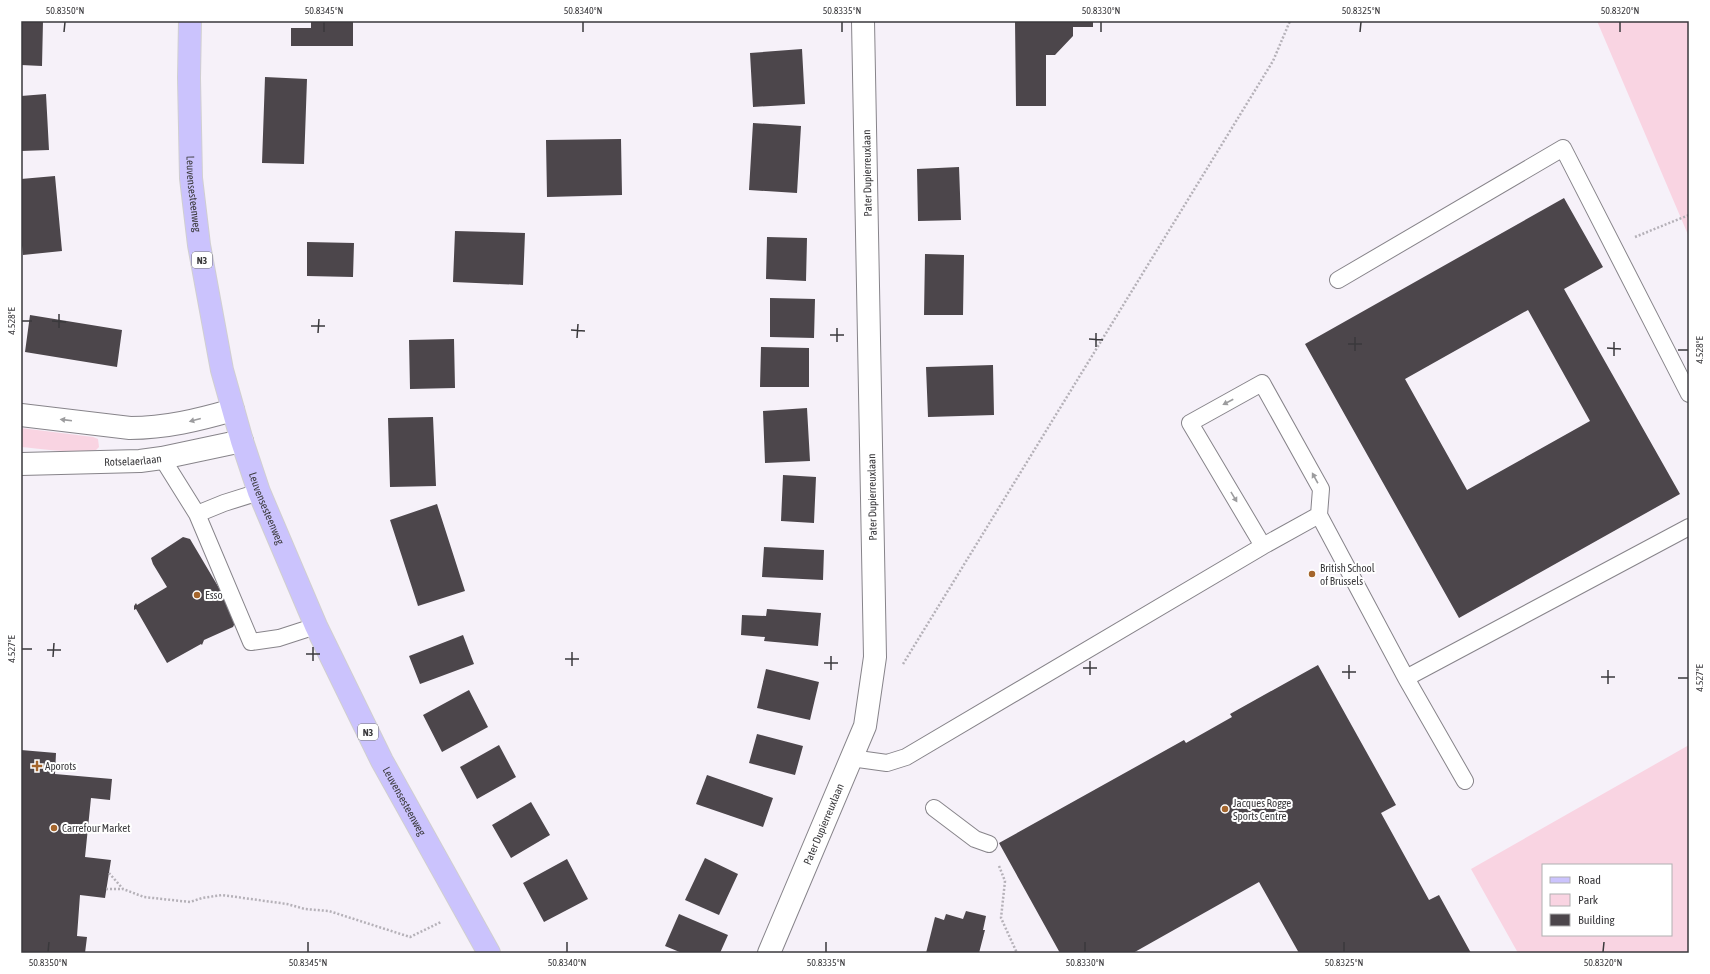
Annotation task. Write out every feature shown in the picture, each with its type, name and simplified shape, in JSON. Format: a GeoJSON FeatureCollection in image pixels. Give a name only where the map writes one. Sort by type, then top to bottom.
{"type":"FeatureCollection","features":[{"type":"Feature","properties":{"kind":"main road","name":"Leuvensesteenweg"},"geometry":{"type":"LineString","coordinates":[[190,21],[189,78],[191,178],[199,245],[222,370],[242,441],[259,492],[316,626],[382,761],[489,953]]}},
{"type":"Feature","properties":{"kind":"street","name":"Pater Dupierreuxlaan"},"geometry":{"type":"LineString","coordinates":[[774,952],[865,726],[875,657],[863,21]]}},
{"type":"Feature","properties":{"kind":"street"},"geometry":{"type":"LineString","coordinates":[[21,415],[130,428],[148,428],[182,424],[233,410]]}},
{"type":"Feature","properties":{"kind":"street","name":"Rotselaerlaan"},"geometry":{"type":"LineString","coordinates":[[21,464],[140,461],[162,458],[242,441]]}},
{"type":"Feature","properties":{"kind":"lane"},"geometry":{"type":"LineString","coordinates":[[1338,280],[1562,148],[1614,246],[1689,394]]}},
{"type":"Feature","properties":{"kind":"lane"},"geometry":{"type":"LineString","coordinates":[[1263,546],[1190,423],[1262,383],[1321,489],[1319,515],[1406,678],[1466,781]]}},
{"type":"Feature","properties":{"kind":"lane"},"geometry":{"type":"LineString","coordinates":[[162,458],[198,514],[251,642],[279,638],[316,626]]}},
{"type":"Feature","properties":{"kind":"lane"},"geometry":{"type":"LineString","coordinates":[[198,514],[224,503],[259,492]]}},
{"type":"Feature","properties":{"kind":"lane"},"geometry":{"type":"LineString","coordinates":[[851,758],[887,763],[906,757],[1263,546],[1319,515]]}},
{"type":"Feature","properties":{"kind":"lane"},"geometry":{"type":"LineString","coordinates":[[1406,678],[1689,527]]}},
{"type":"Feature","properties":{"kind":"lane"},"geometry":{"type":"LineString","coordinates":[[934,808],[975,839],[989,844]]}},
{"type":"Feature","properties":{"kind":"path"},"geometry":{"type":"LineString","coordinates":[[902,665],[1273,61],[1290,21]]}},
{"type":"Feature","properties":{"kind":"path"},"geometry":{"type":"LineString","coordinates":[[1614,246],[1689,215]]}},
{"type":"Feature","properties":{"kind":"path"},"geometry":{"type":"LineString","coordinates":[[989,844],[1005,881],[1001,918],[1017,953]]}},
{"type":"Feature","properties":{"kind":"path"},"geometry":{"type":"LineString","coordinates":[[109,873],[123,889]]}},
{"type":"Feature","properties":{"kind":"path"},"geometry":{"type":"LineString","coordinates":[[106,889],[123,889],[144,897],[190,902],[202,898],[222,896],[287,904],[305,909],[329,911],[410,937],[465,910]]}},
{"type":"Feature","properties":{"kind":"green space"},"geometry":{"type":"Polygon","coordinates":[[[1597,21],[1689,21],[1689,237],[1597,21]]]}},
{"type":"Feature","properties":{"kind":"green space"},"geometry":{"type":"Polygon","coordinates":[[[21,428],[93,437],[98,439],[99,447],[96,450],[79,452],[21,447],[21,428]]]}},
{"type":"Feature","properties":{"kind":"green space"},"geometry":{"type":"Polygon","coordinates":[[[1689,745],[1689,953],[1518,953],[1471,869],[1689,745]]]}},
{"type":"Feature","properties":{"kind":"building"},"geometry":{"type":"Polygon","coordinates":[[[21,21],[43,21],[42,66],[21,65],[21,21]]]}},
{"type":"Feature","properties":{"kind":"building"},"geometry":{"type":"Polygon","coordinates":[[[311,21],[353,21],[353,46],[291,46],[291,28],[311,28],[311,21]]]}},
{"type":"Feature","properties":{"kind":"building"},"geometry":{"type":"Polygon","coordinates":[[[1015,21],[1093,21],[1093,27],[1073,27],[1073,36],[1055,55],[1046,55],[1046,106],[1016,106],[1015,21]]]}},
{"type":"Feature","properties":{"kind":"building"},"geometry":{"type":"Polygon","coordinates":[[[802,49],[805,104],[753,107],[750,53],[802,49]]]}},
{"type":"Feature","properties":{"kind":"building"},"geometry":{"type":"Polygon","coordinates":[[[265,77],[307,79],[304,164],[262,163],[265,77]]]}},
{"type":"Feature","properties":{"kind":"building"},"geometry":{"type":"Polygon","coordinates":[[[46,94],[49,150],[21,151],[21,96],[46,94]]]}},
{"type":"Feature","properties":{"kind":"building"},"geometry":{"type":"Polygon","coordinates":[[[753,123],[801,126],[797,193],[749,190],[753,123]]]}},
{"type":"Feature","properties":{"kind":"building"},"geometry":{"type":"Polygon","coordinates":[[[621,139],[622,195],[547,197],[546,140],[621,139]]]}},
{"type":"Feature","properties":{"kind":"building"},"geometry":{"type":"Polygon","coordinates":[[[959,167],[961,220],[918,221],[917,169],[959,167]]]}},
{"type":"Feature","properties":{"kind":"building"},"geometry":{"type":"Polygon","coordinates":[[[55,176],[62,251],[23,255],[21,236],[21,179],[55,176]]]}},
{"type":"Feature","properties":{"kind":"building"},"geometry":{"type":"Polygon","coordinates":[[[1564,198],[1603,267],[1564,289],[1680,494],[1459,618],[1305,344],[1564,198]],[[1528,310],[1405,379],[1467,490],[1590,421],[1528,310]]]}},
{"type":"Feature","properties":{"kind":"building"},"geometry":{"type":"Polygon","coordinates":[[[455,231],[525,233],[523,285],[453,282],[455,231]]]}},
{"type":"Feature","properties":{"kind":"building"},"geometry":{"type":"Polygon","coordinates":[[[767,237],[807,238],[806,281],[766,279],[767,237]]]}},
{"type":"Feature","properties":{"kind":"building"},"geometry":{"type":"Polygon","coordinates":[[[307,242],[354,243],[353,277],[307,276],[307,242]]]}},
{"type":"Feature","properties":{"kind":"building"},"geometry":{"type":"Polygon","coordinates":[[[925,254],[964,255],[963,315],[924,315],[925,254]]]}},
{"type":"Feature","properties":{"kind":"building"},"geometry":{"type":"Polygon","coordinates":[[[770,298],[815,299],[814,338],[770,337],[770,298]]]}},
{"type":"Feature","properties":{"kind":"building"},"geometry":{"type":"Polygon","coordinates":[[[30,315],[122,330],[117,367],[25,352],[30,315]]]}},
{"type":"Feature","properties":{"kind":"building"},"geometry":{"type":"Polygon","coordinates":[[[454,339],[455,388],[410,389],[409,340],[454,339]]]}},
{"type":"Feature","properties":{"kind":"building"},"geometry":{"type":"Polygon","coordinates":[[[761,347],[809,348],[809,387],[760,387],[761,347]]]}},
{"type":"Feature","properties":{"kind":"building"},"geometry":{"type":"Polygon","coordinates":[[[993,365],[994,415],[928,417],[926,367],[993,365]]]}},
{"type":"Feature","properties":{"kind":"building"},"geometry":{"type":"Polygon","coordinates":[[[807,408],[810,461],[765,463],[763,411],[807,408]]]}},
{"type":"Feature","properties":{"kind":"building"},"geometry":{"type":"Polygon","coordinates":[[[433,417],[436,486],[390,487],[388,418],[433,417]]]}},
{"type":"Feature","properties":{"kind":"building"},"geometry":{"type":"Polygon","coordinates":[[[783,475],[816,477],[814,523],[781,521],[783,475]]]}},
{"type":"Feature","properties":{"kind":"building"},"geometry":{"type":"Polygon","coordinates":[[[437,504],[465,591],[418,606],[390,520],[437,504]]]}},
{"type":"Feature","properties":{"kind":"building"},"geometry":{"type":"Polygon","coordinates":[[[183,537],[190,539],[235,615],[235,623],[233,627],[204,640],[202,645],[201,644],[167,663],[136,609],[134,610],[134,606],[136,603],[137,605],[167,587],[151,558],[183,537]]]}},
{"type":"Feature","properties":{"kind":"building"},"geometry":{"type":"Polygon","coordinates":[[[764,547],[824,550],[823,580],[762,577],[764,547]]]}},
{"type":"Feature","properties":{"kind":"building"},"geometry":{"type":"Polygon","coordinates":[[[767,609],[821,613],[818,646],[764,641],[765,637],[741,635],[742,615],[766,616],[767,609]]]}},
{"type":"Feature","properties":{"kind":"building"},"geometry":{"type":"Polygon","coordinates":[[[463,635],[474,664],[420,684],[409,656],[463,635]]]}},
{"type":"Feature","properties":{"kind":"building","name":"Jacques Rogge Sports Centre"},"geometry":{"type":"Polygon","coordinates":[[[1318,665],[1396,805],[1381,813],[1429,900],[1439,895],[1471,953],[1299,953],[1259,882],[1133,953],[1060,953],[999,843],[1184,740],[1186,743],[1232,717],[1230,714],[1318,665]]]}},
{"type":"Feature","properties":{"kind":"building"},"geometry":{"type":"Polygon","coordinates":[[[766,669],[819,682],[810,720],[757,708],[766,669]]]}},
{"type":"Feature","properties":{"kind":"building"},"geometry":{"type":"Polygon","coordinates":[[[469,690],[488,727],[442,752],[423,715],[469,690]]]}},
{"type":"Feature","properties":{"kind":"building"},"geometry":{"type":"Polygon","coordinates":[[[757,734],[803,746],[795,775],[749,763],[757,734]]]}},
{"type":"Feature","properties":{"kind":"building"},"geometry":{"type":"Polygon","coordinates":[[[499,745],[516,777],[477,799],[460,767],[499,745]]]}},
{"type":"Feature","properties":{"kind":"building","name":"Carrefour Market"},"geometry":{"type":"Polygon","coordinates":[[[21,750],[56,753],[55,774],[112,779],[110,800],[91,798],[85,857],[111,860],[105,898],[80,895],[77,936],[87,937],[85,953],[21,953],[21,750]]]}},
{"type":"Feature","properties":{"kind":"building"},"geometry":{"type":"Polygon","coordinates":[[[707,775],[773,798],[763,827],[696,804],[707,775]]]}},
{"type":"Feature","properties":{"kind":"building"},"geometry":{"type":"Polygon","coordinates":[[[531,802],[550,835],[511,858],[492,825],[531,802]]]}},
{"type":"Feature","properties":{"kind":"building"},"geometry":{"type":"Polygon","coordinates":[[[705,858],[738,874],[719,915],[685,900],[705,858]]]}},
{"type":"Feature","properties":{"kind":"building"},"geometry":{"type":"Polygon","coordinates":[[[567,859],[588,899],[544,922],[523,883],[567,859]]]}},
{"type":"Feature","properties":{"kind":"building"},"geometry":{"type":"Polygon","coordinates":[[[966,911],[986,916],[983,930],[985,930],[979,953],[926,953],[935,917],[944,920],[946,914],[963,919],[966,911]]]}},
{"type":"Feature","properties":{"kind":"building"},"geometry":{"type":"Polygon","coordinates":[[[679,914],[728,935],[720,953],[682,953],[665,946],[679,914]]]}},
{"type":"Feature","properties":{"kind":"place","name":"British School of Brussels"},"geometry":{"type":"Point","coordinates":[1312,574]}},
{"type":"Feature","properties":{"kind":"place","name":"Esso"},"geometry":{"type":"Point","coordinates":[197,595]}},
{"type":"Feature","properties":{"kind":"place","name":"Aporots"},"geometry":{"type":"Point","coordinates":[37,766]}},
{"type":"Feature","properties":{"kind":"place","name":"Jacques Rogge Sports Centre"},"geometry":{"type":"Point","coordinates":[1225,809]}},
{"type":"Feature","properties":{"kind":"place","name":"Carrefour Market"},"geometry":{"type":"Point","coordinates":[54,828]}}]}
